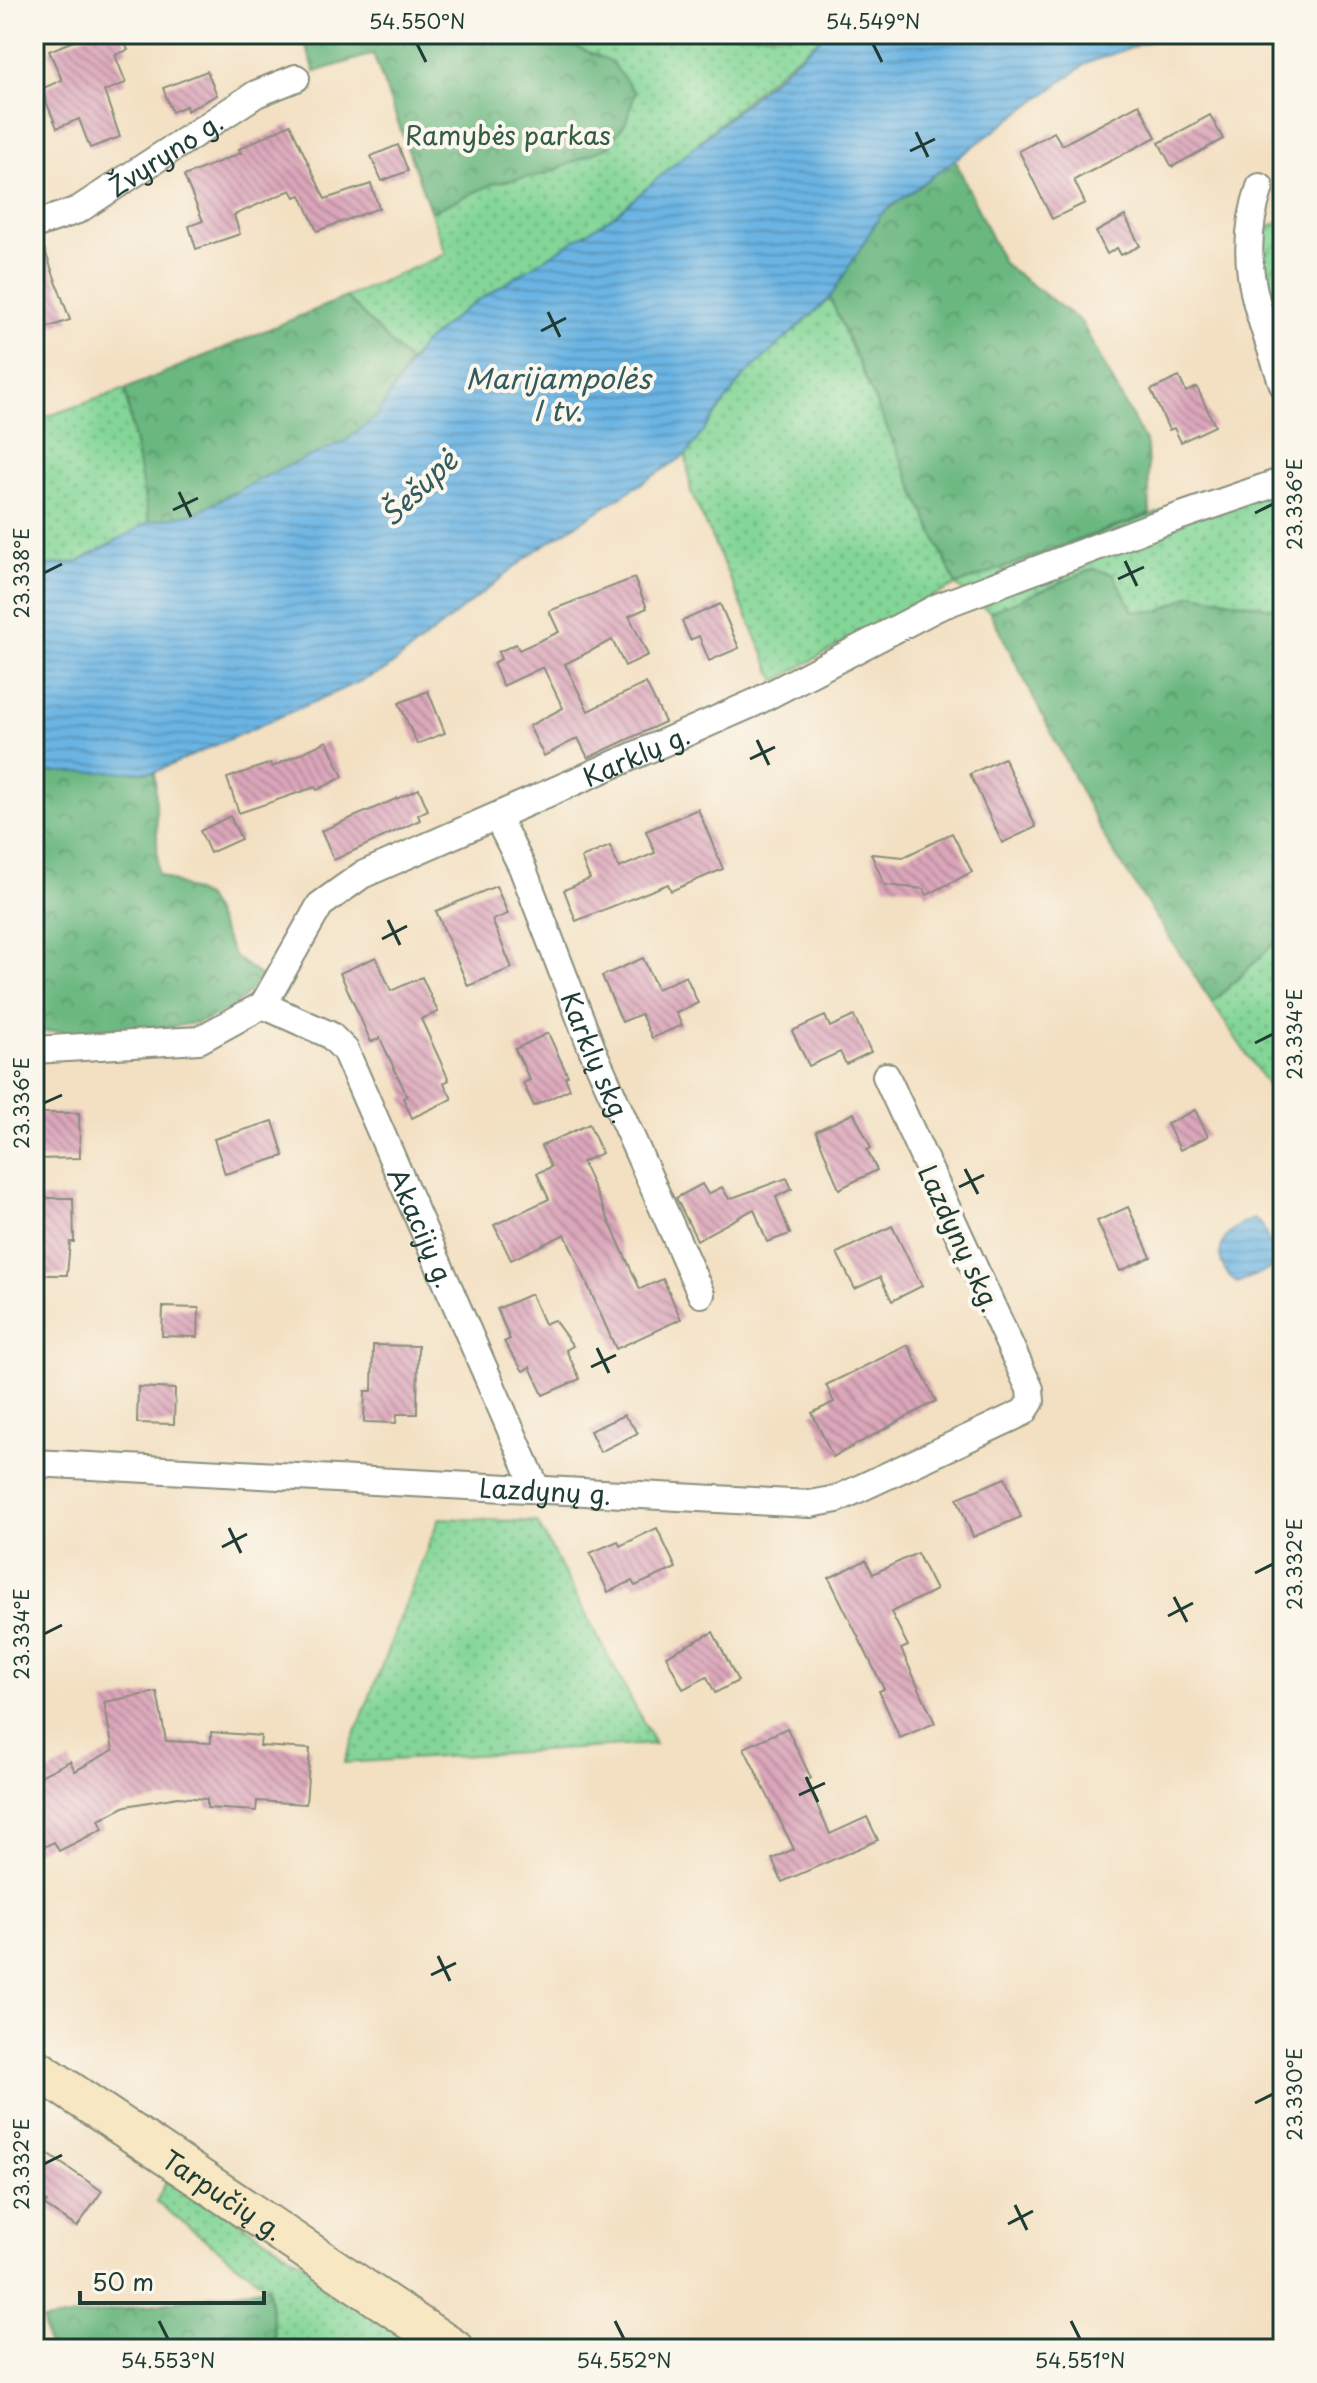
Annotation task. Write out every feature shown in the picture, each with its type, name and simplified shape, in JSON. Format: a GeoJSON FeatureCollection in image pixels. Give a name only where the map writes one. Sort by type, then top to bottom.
{"type":"FeatureCollection","features":[{"type":"Feature","properties":{"kind":"main road","name":"Tarpučių g."},"geometry":{"type":"LineString","coordinates":[[34,2067],[454,2349]]}},
{"type":"Feature","properties":{"kind":"street","name":"Žvyryno g."},"geometry":{"type":"LineString","coordinates":[[34,225],[78,210],[256,94],[296,78]]}},
{"type":"Feature","properties":{"kind":"street"},"geometry":{"type":"LineString","coordinates":[[1260,187],[1246,245],[1252,290],[1283,385]]}},
{"type":"Feature","properties":{"kind":"street","name":"Karklų g."},"geometry":{"type":"LineString","coordinates":[[263,1005],[320,905],[362,875],[754,703],[938,607],[1152,526],[1283,481]]}},
{"type":"Feature","properties":{"kind":"street","name":"Karklų skg."},"geometry":{"type":"LineString","coordinates":[[497,817],[522,867],[592,1049],[701,1294]]}},
{"type":"Feature","properties":{"kind":"street"},"geometry":{"type":"LineString","coordinates":[[34,1050],[199,1040],[263,1005]]}},
{"type":"Feature","properties":{"kind":"street","name":"Akacijų g."},"geometry":{"type":"LineString","coordinates":[[263,1005],[330,1035],[345,1050],[537,1490]]}},
{"type":"Feature","properties":{"kind":"street","name":"Lazdynų skg."},"geometry":{"type":"LineString","coordinates":[[886,1076],[1030,1389],[1031,1401]]}},
{"type":"Feature","properties":{"kind":"street","name":"Lazdynų g."},"geometry":{"type":"LineString","coordinates":[[34,1463],[810,1504],[837,1499],[1024,1412],[1031,1401]]}},
{"type":"Feature","properties":{"kind":"green space","name":"Ramybės parkas"},"geometry":{"type":"Polygon","coordinates":[[[302,34],[826,34],[772,77],[617,214],[455,317],[430,338],[409,362],[346,297],[446,254],[373,54],[315,72],[302,34]]]}},
{"type":"Feature","properties":{"kind":"green space"},"geometry":{"type":"Polygon","coordinates":[[[302,34],[544,34],[611,61],[635,93],[626,122],[608,147],[546,174],[495,183],[431,212],[373,54],[315,72],[302,34]]]}},
{"type":"Feature","properties":{"kind":"green space"},"geometry":{"type":"Polygon","coordinates":[[[955,160],[1003,263],[1081,322],[1147,445],[1150,514],[956,585],[830,298],[881,214],[955,160]]]}},
{"type":"Feature","properties":{"kind":"green space"},"geometry":{"type":"Polygon","coordinates":[[[1283,220],[1283,341],[1264,289],[1263,229],[1283,220]]]}},
{"type":"Feature","properties":{"kind":"green space"},"geometry":{"type":"Polygon","coordinates":[[[346,297],[409,362],[376,417],[346,441],[276,471],[195,513],[149,522],[125,389],[346,297]]]}},
{"type":"Feature","properties":{"kind":"green space"},"geometry":{"type":"Polygon","coordinates":[[[830,298],[956,585],[865,630],[776,681],[691,492],[686,455],[743,377],[830,298]]]}},
{"type":"Feature","properties":{"kind":"green space"},"geometry":{"type":"Polygon","coordinates":[[[125,389],[149,522],[78,562],[34,567],[34,421],[125,389]]]}},
{"type":"Feature","properties":{"kind":"green space"},"geometry":{"type":"Polygon","coordinates":[[[1283,468],[1283,610],[1193,594],[1160,611],[1133,611],[1122,594],[1093,569],[990,612],[956,585],[1283,468]]]}},
{"type":"Feature","properties":{"kind":"green space"},"geometry":{"type":"Polygon","coordinates":[[[1093,569],[1113,574],[1133,611],[1160,611],[1193,594],[1283,610],[1283,935],[1212,1003],[1105,839],[990,612],[1093,569]]]}},
{"type":"Feature","properties":{"kind":"green space"},"geometry":{"type":"Polygon","coordinates":[[[34,772],[155,772],[158,874],[207,898],[234,956],[262,977],[245,996],[217,1016],[170,1027],[34,1032],[34,772]]]}},
{"type":"Feature","properties":{"kind":"green space"},"geometry":{"type":"Polygon","coordinates":[[[1283,935],[1283,1108],[1212,1003],[1283,935]]]}},
{"type":"Feature","properties":{"kind":"green space"},"geometry":{"type":"Polygon","coordinates":[[[439,1518],[537,1522],[655,1744],[344,1763],[439,1518]]]}},
{"type":"Feature","properties":{"kind":"green space"},"geometry":{"type":"Polygon","coordinates":[[[169,2176],[435,2349],[276,2349],[268,2287],[156,2202],[169,2176]]]}},
{"type":"Feature","properties":{"kind":"green space"},"geometry":{"type":"Polygon","coordinates":[[[268,2287],[276,2349],[48,2349],[43,2321],[268,2287]]]}},
{"type":"Feature","properties":{"kind":"water","name":"Marijampolės I tv."},"geometry":{"type":"Polygon","coordinates":[[[826,34],[1169,34],[1087,63],[881,214],[830,298],[743,377],[686,455],[535,551],[386,670],[155,772],[34,772],[34,567],[78,562],[149,522],[195,513],[276,471],[346,441],[376,417],[423,344],[466,308],[615,215],[826,34]]]}},
{"type":"Feature","properties":{"kind":"water"},"geometry":{"type":"Polygon","coordinates":[[[1254,1219],[1262,1225],[1276,1261],[1270,1269],[1237,1283],[1223,1264],[1222,1246],[1233,1230],[1254,1219]]]}},
{"type":"Feature","properties":{"kind":"building"},"geometry":{"type":"Polygon","coordinates":[[[91,34],[121,34],[128,50],[115,55],[126,83],[104,91],[120,137],[90,148],[79,119],[57,128],[41,89],[62,80],[49,51],[91,34]]]}},
{"type":"Feature","properties":{"kind":"building"},"geometry":{"type":"Polygon","coordinates":[[[207,71],[217,95],[187,111],[186,106],[172,112],[163,88],[207,71]]]}},
{"type":"Feature","properties":{"kind":"building"},"geometry":{"type":"Polygon","coordinates":[[[1139,104],[1156,137],[1074,180],[1085,203],[1052,219],[1019,151],[1054,132],[1062,145],[1139,104]]]}},
{"type":"Feature","properties":{"kind":"building"},"geometry":{"type":"Polygon","coordinates":[[[1210,115],[1223,139],[1172,167],[1159,143],[1210,115]]]}},
{"type":"Feature","properties":{"kind":"building"},"geometry":{"type":"Polygon","coordinates":[[[290,124],[325,199],[371,184],[379,208],[317,231],[301,195],[295,197],[291,190],[234,215],[240,234],[196,249],[189,226],[203,221],[184,176],[241,153],[239,149],[290,124]]]}},
{"type":"Feature","properties":{"kind":"building"},"geometry":{"type":"Polygon","coordinates":[[[398,145],[408,171],[382,181],[371,156],[398,145]]]}},
{"type":"Feature","properties":{"kind":"building"},"geometry":{"type":"Polygon","coordinates":[[[1125,216],[1140,246],[1121,255],[1117,248],[1107,254],[1096,232],[1125,216]]]}},
{"type":"Feature","properties":{"kind":"building"},"geometry":{"type":"Polygon","coordinates":[[[41,240],[70,320],[34,332],[34,241],[41,240]]]}},
{"type":"Feature","properties":{"kind":"building"},"geometry":{"type":"Polygon","coordinates":[[[1179,377],[1186,392],[1197,387],[1215,426],[1181,442],[1174,428],[1169,430],[1151,390],[1179,377]]]}},
{"type":"Feature","properties":{"kind":"building"},"geometry":{"type":"Polygon","coordinates":[[[634,578],[647,608],[629,616],[648,655],[625,666],[612,640],[565,664],[588,711],[646,683],[665,722],[588,758],[578,738],[544,756],[529,726],[563,708],[543,667],[503,686],[493,663],[501,659],[498,652],[516,644],[519,650],[559,632],[549,611],[634,578]]]}},
{"type":"Feature","properties":{"kind":"building"},"geometry":{"type":"Polygon","coordinates":[[[720,604],[739,648],[709,661],[699,636],[690,640],[682,621],[720,604]]]}},
{"type":"Feature","properties":{"kind":"building"},"geometry":{"type":"Polygon","coordinates":[[[428,691],[445,733],[417,744],[399,703],[428,691]]]}},
{"type":"Feature","properties":{"kind":"building"},"geometry":{"type":"Polygon","coordinates":[[[327,741],[343,777],[317,790],[315,787],[239,813],[227,778],[271,763],[272,767],[327,741]]]}},
{"type":"Feature","properties":{"kind":"building"},"geometry":{"type":"Polygon","coordinates":[[[1004,758],[1036,827],[1002,843],[970,774],[1004,758]]]}},
{"type":"Feature","properties":{"kind":"building"},"geometry":{"type":"Polygon","coordinates":[[[419,789],[428,810],[418,815],[420,820],[334,860],[321,831],[419,789]]]}},
{"type":"Feature","properties":{"kind":"building"},"geometry":{"type":"Polygon","coordinates":[[[698,809],[723,869],[671,891],[668,884],[576,921],[564,890],[590,879],[581,858],[610,846],[619,868],[655,853],[646,831],[698,809]]]}},
{"type":"Feature","properties":{"kind":"building"},"geometry":{"type":"Polygon","coordinates":[[[230,816],[241,839],[210,853],[200,831],[230,816]]]}},
{"type":"Feature","properties":{"kind":"building"},"geometry":{"type":"Polygon","coordinates":[[[952,833],[972,872],[927,895],[924,889],[885,885],[871,854],[904,857],[952,833]]]}},
{"type":"Feature","properties":{"kind":"building"},"geometry":{"type":"Polygon","coordinates":[[[496,886],[508,914],[492,920],[512,968],[468,986],[436,911],[496,886]]]}},
{"type":"Feature","properties":{"kind":"building"},"geometry":{"type":"Polygon","coordinates":[[[376,957],[391,991],[422,977],[438,1012],[421,1019],[449,1080],[444,1083],[452,1099],[412,1118],[403,1098],[407,1096],[380,1038],[371,1042],[340,973],[376,957]]]}},
{"type":"Feature","properties":{"kind":"building"},"geometry":{"type":"Polygon","coordinates":[[[643,958],[657,989],[686,976],[698,1003],[676,1013],[682,1025],[652,1038],[641,1014],[622,1022],[602,976],[643,958]]]}},
{"type":"Feature","properties":{"kind":"building"},"geometry":{"type":"Polygon","coordinates":[[[825,1016],[830,1027],[854,1016],[871,1052],[846,1064],[840,1052],[809,1066],[792,1031],[825,1016]]]}},
{"type":"Feature","properties":{"kind":"building"},"geometry":{"type":"Polygon","coordinates":[[[548,1033],[568,1076],[565,1077],[570,1089],[534,1106],[523,1083],[530,1080],[515,1049],[548,1033]]]}},
{"type":"Feature","properties":{"kind":"building"},"geometry":{"type":"Polygon","coordinates":[[[1195,1110],[1208,1136],[1180,1150],[1167,1124],[1195,1110]]]}},
{"type":"Feature","properties":{"kind":"building"},"geometry":{"type":"Polygon","coordinates":[[[35,1113],[79,1113],[80,1158],[36,1159],[35,1113]]]}},
{"type":"Feature","properties":{"kind":"building"},"geometry":{"type":"Polygon","coordinates":[[[854,1113],[871,1148],[867,1150],[877,1170],[839,1189],[816,1131],[854,1113]]]}},
{"type":"Feature","properties":{"kind":"building"},"geometry":{"type":"Polygon","coordinates":[[[273,1121],[284,1156],[225,1174],[214,1139],[273,1121]]]}},
{"type":"Feature","properties":{"kind":"building"},"geometry":{"type":"Polygon","coordinates":[[[589,1124],[602,1153],[582,1162],[640,1289],[663,1279],[681,1319],[616,1349],[565,1234],[511,1260],[494,1225],[549,1199],[537,1173],[551,1167],[541,1146],[589,1124]]]}},
{"type":"Feature","properties":{"kind":"building"},"geometry":{"type":"Polygon","coordinates":[[[787,1178],[792,1189],[776,1197],[790,1234],[767,1242],[754,1209],[697,1240],[676,1198],[702,1184],[708,1194],[722,1187],[729,1199],[787,1178]]]}},
{"type":"Feature","properties":{"kind":"building"},"geometry":{"type":"Polygon","coordinates":[[[38,1198],[73,1198],[74,1242],[70,1242],[67,1275],[39,1275],[38,1198]]]}},
{"type":"Feature","properties":{"kind":"building"},"geometry":{"type":"Polygon","coordinates":[[[1128,1207],[1151,1257],[1120,1271],[1097,1221],[1128,1207]]]}},
{"type":"Feature","properties":{"kind":"building"},"geometry":{"type":"Polygon","coordinates":[[[892,1226],[922,1286],[892,1301],[880,1277],[855,1289],[837,1253],[892,1226]]]}},
{"type":"Feature","properties":{"kind":"building"},"geometry":{"type":"Polygon","coordinates":[[[531,1294],[544,1324],[554,1320],[573,1346],[566,1350],[580,1379],[543,1395],[530,1367],[523,1371],[504,1342],[510,1339],[497,1309],[531,1294]]]}},
{"type":"Feature","properties":{"kind":"building"},"geometry":{"type":"Polygon","coordinates":[[[163,1307],[199,1308],[198,1337],[162,1336],[163,1307]]]}},
{"type":"Feature","properties":{"kind":"building"},"geometry":{"type":"Polygon","coordinates":[[[373,1345],[418,1346],[417,1414],[397,1414],[396,1423],[364,1422],[365,1391],[372,1391],[373,1345]]]}},
{"type":"Feature","properties":{"kind":"building"},"geometry":{"type":"Polygon","coordinates":[[[908,1345],[936,1401],[833,1457],[812,1413],[834,1402],[826,1385],[908,1345]]]}},
{"type":"Feature","properties":{"kind":"building"},"geometry":{"type":"Polygon","coordinates":[[[138,1387],[175,1389],[174,1424],[137,1423],[138,1387]]]}},
{"type":"Feature","properties":{"kind":"building"},"geometry":{"type":"Polygon","coordinates":[[[624,1415],[638,1433],[600,1452],[590,1431],[624,1415]]]}},
{"type":"Feature","properties":{"kind":"building"},"geometry":{"type":"Polygon","coordinates":[[[1005,1478],[1021,1517],[973,1537],[957,1498],[1005,1478]]]}},
{"type":"Feature","properties":{"kind":"building"},"geometry":{"type":"Polygon","coordinates":[[[657,1528],[676,1568],[635,1586],[632,1581],[608,1592],[590,1553],[618,1541],[620,1546],[657,1528]]]}},
{"type":"Feature","properties":{"kind":"building"},"geometry":{"type":"Polygon","coordinates":[[[917,1553],[936,1590],[891,1612],[908,1646],[901,1649],[935,1723],[900,1738],[879,1691],[884,1689],[829,1578],[866,1560],[873,1574],[917,1553]]]}},
{"type":"Feature","properties":{"kind":"building"},"geometry":{"type":"Polygon","coordinates":[[[713,1632],[738,1681],[715,1693],[707,1677],[683,1689],[666,1656],[713,1632]]]}},
{"type":"Feature","properties":{"kind":"building"},"geometry":{"type":"Polygon","coordinates":[[[157,1692],[166,1741],[211,1743],[211,1732],[261,1736],[260,1746],[310,1749],[306,1804],[257,1801],[256,1811],[207,1808],[207,1799],[178,1797],[126,1806],[99,1820],[103,1829],[59,1851],[54,1842],[34,1852],[34,1779],[70,1761],[75,1771],[113,1750],[104,1702],[157,1692]]]}},
{"type":"Feature","properties":{"kind":"building"},"geometry":{"type":"Polygon","coordinates":[[[787,1728],[811,1778],[806,1781],[830,1834],[867,1817],[878,1840],[782,1882],[772,1859],[794,1849],[744,1748],[787,1728]]]}},
{"type":"Feature","properties":{"kind":"building"},"geometry":{"type":"Polygon","coordinates":[[[45,2152],[102,2191],[77,2227],[44,2205],[47,2202],[34,2193],[34,2168],[45,2152]]]}},
{"type":"Feature","properties":{"kind":"water label","name":"Šešupė"},"geometry":{"type":"Point","coordinates":[418,487]}}]}
